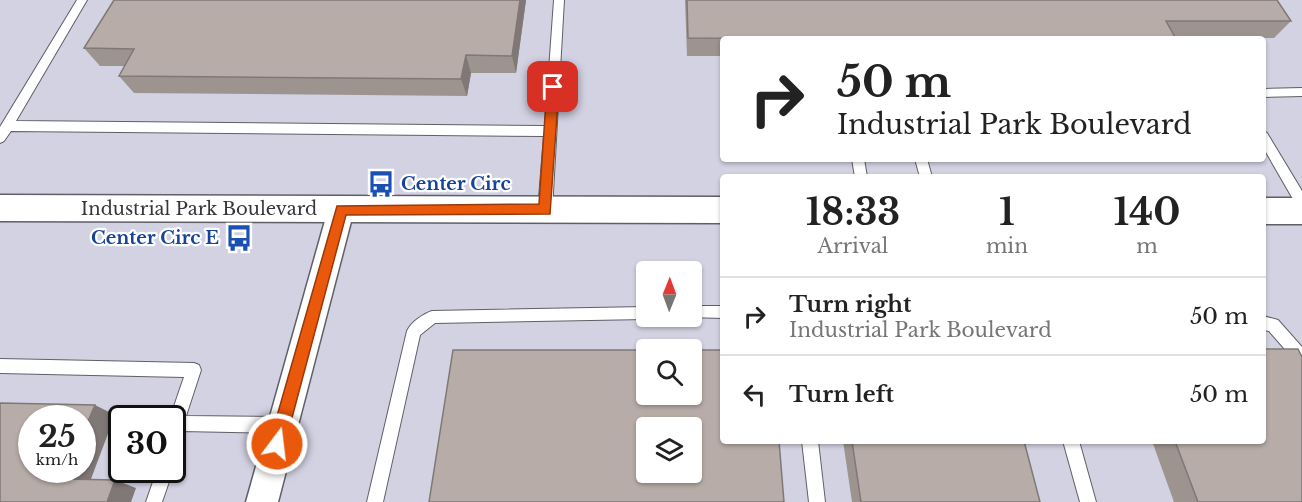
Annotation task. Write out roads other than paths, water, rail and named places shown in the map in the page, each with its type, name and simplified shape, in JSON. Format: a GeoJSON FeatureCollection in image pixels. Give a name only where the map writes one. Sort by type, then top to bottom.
{"type":"FeatureCollection","features":[{"type":"Feature","properties":{"kind":"street","name":"Industrial Park Boulevard"},"geometry":{"type":"LineString","coordinates":[[0,208],[720,210]]}},
{"type":"Feature","properties":{"kind":"street"},"geometry":{"type":"LineString","coordinates":[[262,502],[341,210]]}},
{"type":"Feature","properties":{"kind":"street"},"geometry":{"type":"LineString","coordinates":[[1266,211],[1302,211]]}},
{"type":"Feature","properties":{"kind":"lane"},"geometry":{"type":"LineString","coordinates":[[0,138],[82,0]]}},
{"type":"Feature","properties":{"kind":"lane"},"geometry":{"type":"LineString","coordinates":[[545,210],[559,0]]}},
{"type":"Feature","properties":{"kind":"lane"},"geometry":{"type":"LineString","coordinates":[[1266,93],[1302,92]]}},
{"type":"Feature","properties":{"kind":"lane"},"geometry":{"type":"LineString","coordinates":[[7,126],[550,131]]}},
{"type":"Feature","properties":{"kind":"lane"},"geometry":{"type":"LineString","coordinates":[[1266,141],[1302,202]]}},
{"type":"Feature","properties":{"kind":"lane"},"geometry":{"type":"LineString","coordinates":[[702,312],[720,312]]}},
{"type":"Feature","properties":{"kind":"lane"},"geometry":{"type":"LineString","coordinates":[[375,502],[414,331],[432,317],[636,313]]}},
{"type":"Feature","properties":{"kind":"lane"},"geometry":{"type":"LineString","coordinates":[[1266,324],[1273,325],[1302,358]]}},
{"type":"Feature","properties":{"kind":"lane"},"geometry":{"type":"LineString","coordinates":[[0,366],[194,370],[183,405]]}},
{"type":"Feature","properties":{"kind":"lane"},"geometry":{"type":"LineString","coordinates":[[186,430],[282,425]]}},
{"type":"Feature","properties":{"kind":"lane"},"geometry":{"type":"LineString","coordinates":[[810,444],[817,502]]}},
{"type":"Feature","properties":{"kind":"lane"},"geometry":{"type":"LineString","coordinates":[[1072,444],[1088,502]]}},
{"type":"Feature","properties":{"kind":"lane"},"geometry":{"type":"LineString","coordinates":[[154,502],[161,483]]}},
{"type":"Feature","properties":{"kind":"place","name":"Center Circ"},"geometry":{"type":"Point","coordinates":[381,184]}},
{"type":"Feature","properties":{"kind":"place","name":"Center Circ E"},"geometry":{"type":"Point","coordinates":[239,238]}}]}
